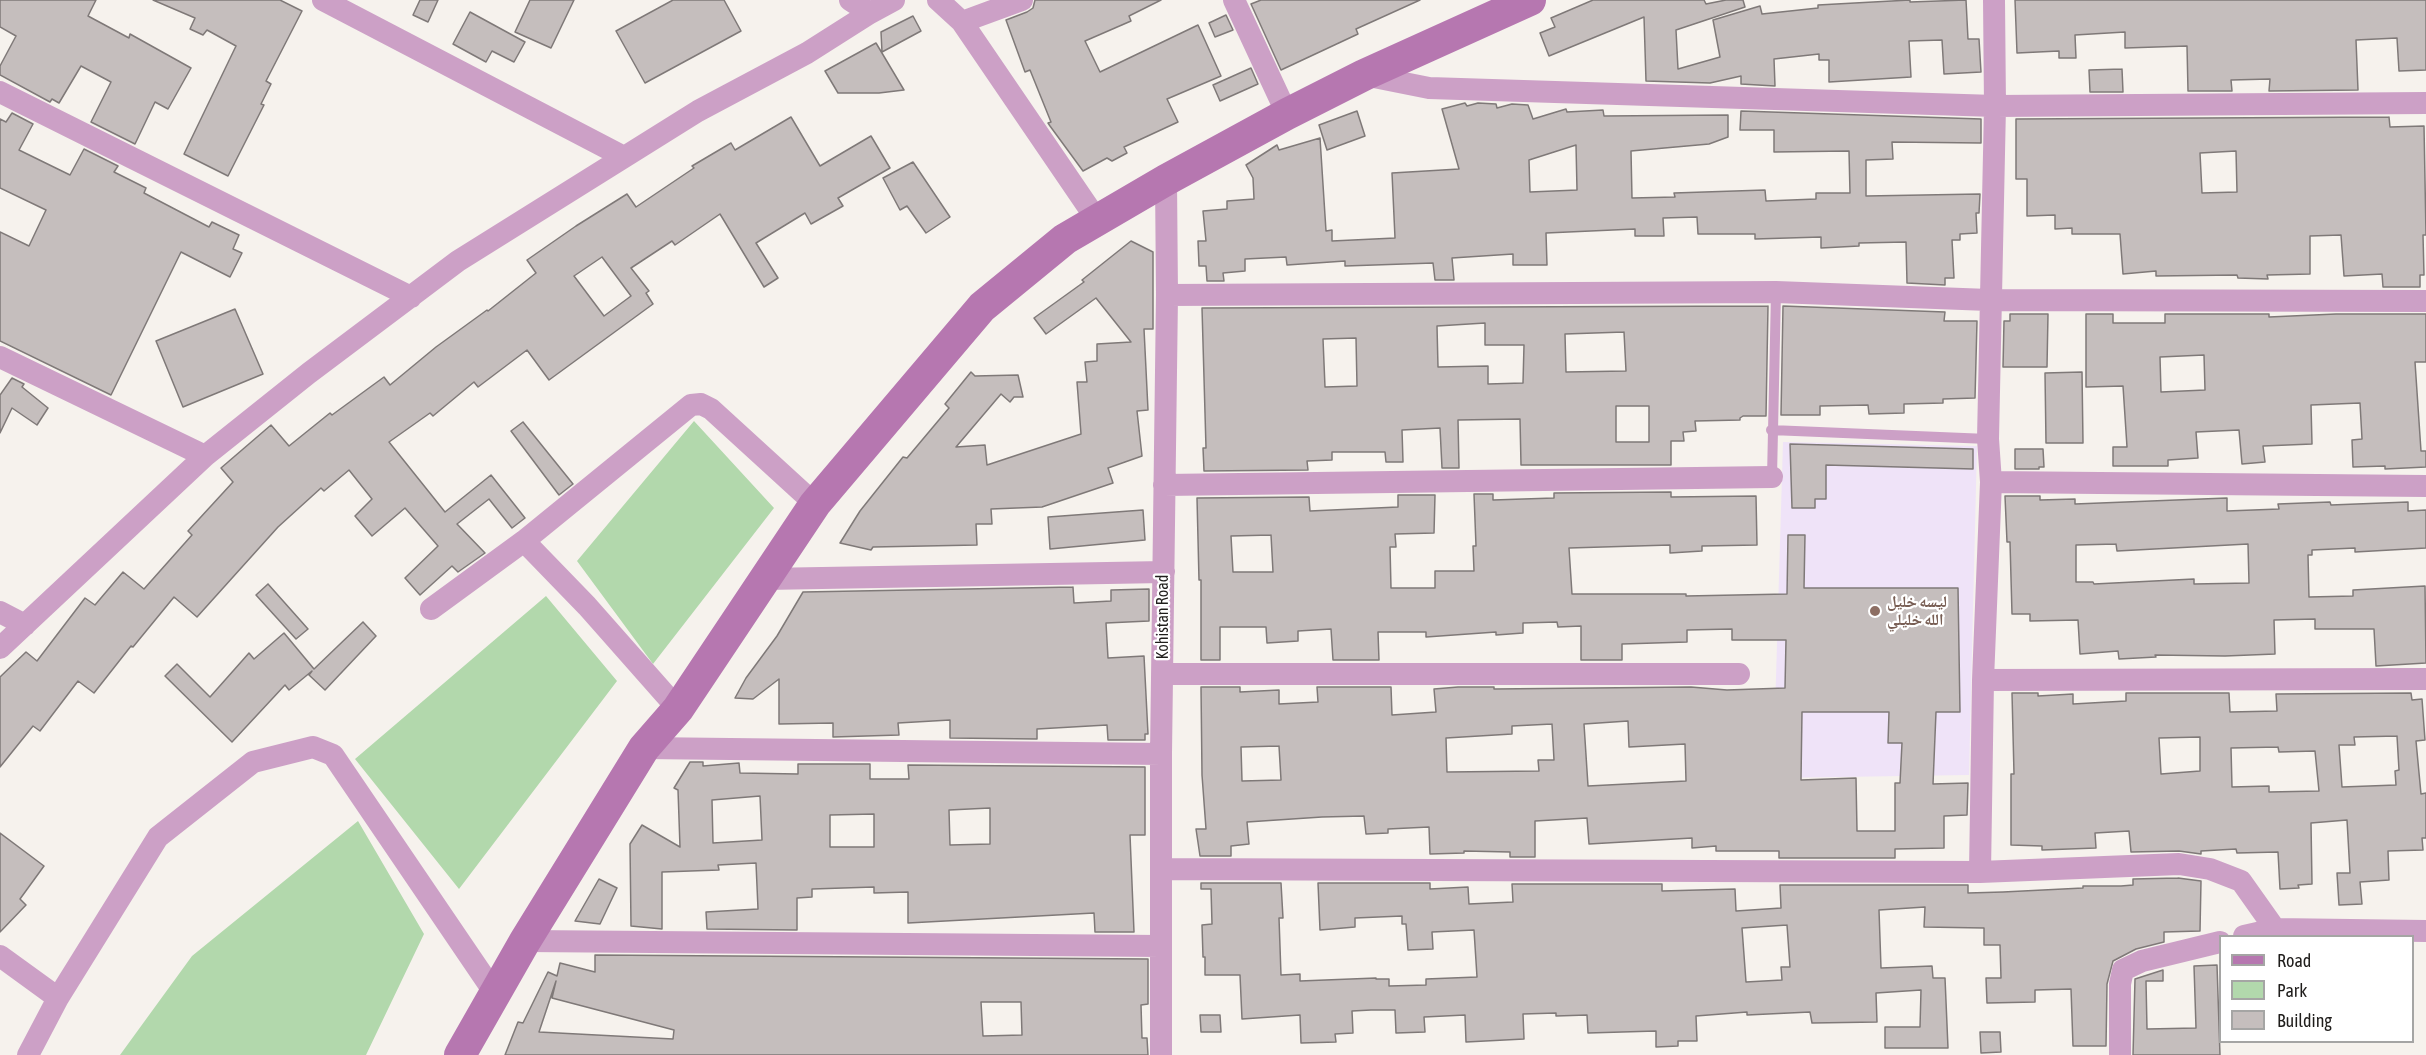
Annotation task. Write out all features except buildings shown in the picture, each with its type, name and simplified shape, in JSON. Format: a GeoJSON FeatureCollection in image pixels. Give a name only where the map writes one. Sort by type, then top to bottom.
{"type":"FeatureCollection","features":[{"type":"Feature","properties":{"kind":"main road"},"geometry":{"type":"LineString","coordinates":[[460,1055],[494,992],[644,748],[678,709],[815,504],[982,307],[1065,239],[1166,180],[1364,75],[1530,0]]}},
{"type":"Feature","properties":{"kind":"street"},"geometry":{"type":"LineString","coordinates":[[322,0],[624,157]]}},
{"type":"Feature","properties":{"kind":"street"},"geometry":{"type":"LineString","coordinates":[[850,0],[870,13]]}},
{"type":"Feature","properties":{"kind":"street"},"geometry":{"type":"LineString","coordinates":[[0,648],[205,456],[309,373],[458,261],[698,111],[807,53],[894,0]]}},
{"type":"Feature","properties":{"kind":"street"},"geometry":{"type":"LineString","coordinates":[[938,0],[962,22],[1097,220]]}},
{"type":"Feature","properties":{"kind":"street"},"geometry":{"type":"LineString","coordinates":[[962,22],[1022,0]]}},
{"type":"Feature","properties":{"kind":"street"},"geometry":{"type":"LineString","coordinates":[[1234,0],[1287,114]]}},
{"type":"Feature","properties":{"kind":"street"},"geometry":{"type":"LineString","coordinates":[[1980,872],[1983,680],[1991,482],[1988,439],[1989,300],[1995,106],[1994,0]]}},
{"type":"Feature","properties":{"kind":"street"},"geometry":{"type":"LineString","coordinates":[[1364,75],[1429,88],[1995,106],[2426,103]]}},
{"type":"Feature","properties":{"kind":"street"},"geometry":{"type":"LineString","coordinates":[[0,92],[411,297]]}},
{"type":"Feature","properties":{"kind":"street","name":"Kohistan Road"},"geometry":{"type":"LineString","coordinates":[[1161,1055],[1166,180]]}},
{"type":"Feature","properties":{"kind":"street"},"geometry":{"type":"LineString","coordinates":[[1167,295],[1776,292],[1989,300],[2426,301]]}},
{"type":"Feature","properties":{"kind":"street"},"geometry":{"type":"LineString","coordinates":[[0,357],[205,456]]}},
{"type":"Feature","properties":{"kind":"street"},"geometry":{"type":"LineString","coordinates":[[430,609],[524,541],[691,405],[701,404],[711,409],[815,504]]}},
{"type":"Feature","properties":{"kind":"street"},"geometry":{"type":"LineString","coordinates":[[1164,485],[1772,477]]}},
{"type":"Feature","properties":{"kind":"street"},"geometry":{"type":"LineString","coordinates":[[1991,482],[2426,486]]}},
{"type":"Feature","properties":{"kind":"street"},"geometry":{"type":"LineString","coordinates":[[524,541],[587,606],[678,709]]}},
{"type":"Feature","properties":{"kind":"street"},"geometry":{"type":"LineString","coordinates":[[765,579],[1164,572]]}},
{"type":"Feature","properties":{"kind":"street"},"geometry":{"type":"LineString","coordinates":[[0,612],[25,625]]}},
{"type":"Feature","properties":{"kind":"street"},"geometry":{"type":"LineString","coordinates":[[1163,674],[1739,674]]}},
{"type":"Feature","properties":{"kind":"street"},"geometry":{"type":"LineString","coordinates":[[1983,680],[2426,679]]}},
{"type":"Feature","properties":{"kind":"street"},"geometry":{"type":"LineString","coordinates":[[28,1055],[58,998],[159,837],[254,762],[313,747],[333,755],[494,992]]}},
{"type":"Feature","properties":{"kind":"street"},"geometry":{"type":"LineString","coordinates":[[644,748],[1161,754]]}},
{"type":"Feature","properties":{"kind":"street"},"geometry":{"type":"LineString","coordinates":[[1162,869],[1980,872],[2179,864],[2210,869],[2241,881],[2275,929]]}},
{"type":"Feature","properties":{"kind":"street"},"geometry":{"type":"LineString","coordinates":[[2248,935],[2275,929],[2426,931]]}},
{"type":"Feature","properties":{"kind":"street"},"geometry":{"type":"LineString","coordinates":[[525,941],[1161,946]]}},
{"type":"Feature","properties":{"kind":"street"},"geometry":{"type":"LineString","coordinates":[[2120,1055],[2120,984],[2123,970],[2142,960],[2219,942]]}},
{"type":"Feature","properties":{"kind":"street"},"geometry":{"type":"LineString","coordinates":[[0,956],[58,998]]}},
{"type":"Feature","properties":{"kind":"lane"},"geometry":{"type":"LineString","coordinates":[[1772,477],[1771,430],[1776,292]]}},
{"type":"Feature","properties":{"kind":"lane"},"geometry":{"type":"LineString","coordinates":[[1771,430],[1988,439]]}},
{"type":"Feature","properties":{"kind":"shaded area","name":"ليسه خليل الله خليلي"},"geometry":{"type":"Polygon","coordinates":[[[1783,442],[1977,446],[1969,775],[1773,778],[1783,442]]]}},
{"type":"Feature","properties":{"kind":"green space"},"geometry":{"type":"Polygon","coordinates":[[[694,421],[774,508],[653,664],[577,561],[694,421]]]}},
{"type":"Feature","properties":{"kind":"green space"},"geometry":{"type":"Polygon","coordinates":[[[546,596],[617,681],[459,889],[355,759],[546,596]]]}},
{"type":"Feature","properties":{"kind":"green space"},"geometry":{"type":"Polygon","coordinates":[[[358,821],[424,934],[366,1055],[120,1055],[192,956],[358,821]]]}},
{"type":"Feature","properties":{"kind":"place","name":"ليسه خليل الله خليلي"},"geometry":{"type":"Point","coordinates":[1875,611]}}]}
